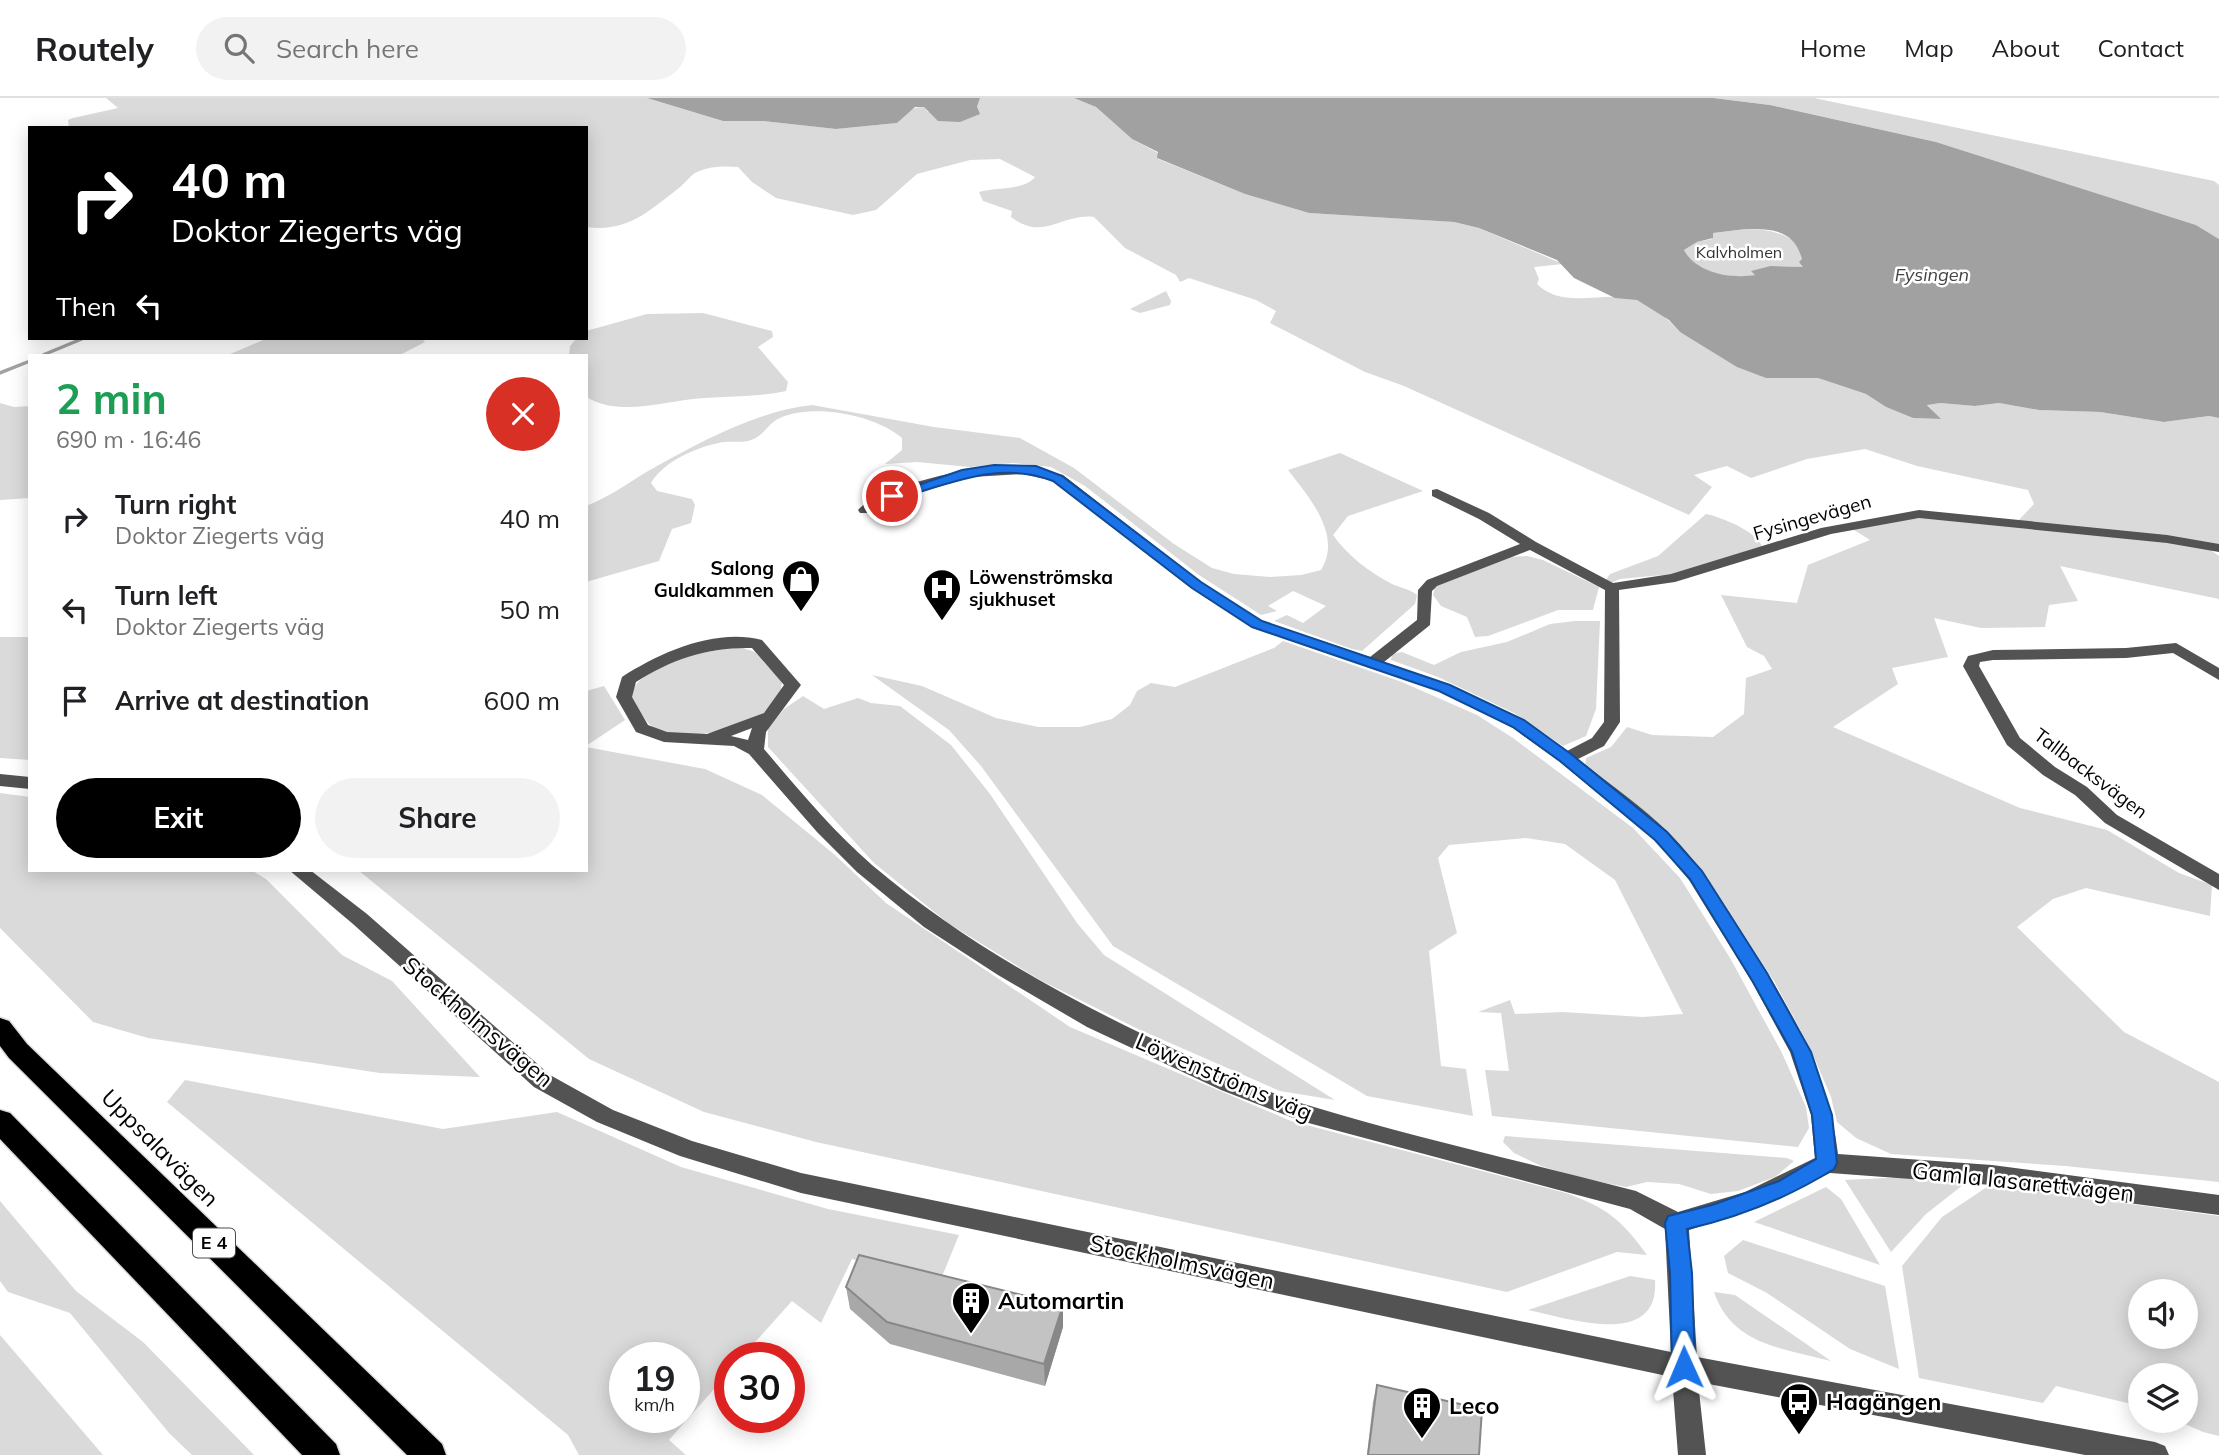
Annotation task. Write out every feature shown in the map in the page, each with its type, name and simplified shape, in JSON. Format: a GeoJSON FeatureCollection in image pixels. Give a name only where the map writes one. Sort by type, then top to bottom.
{"type":"FeatureCollection","features":[{"type":"Feature","properties":{"kind":"highway","name":"Uppsalavägen"},"geometry":{"type":"LineString","coordinates":[[0,1028],[19,1051],[430,1455]]}},
{"type":"Feature","properties":{"kind":"highway"},"geometry":{"type":"LineString","coordinates":[[0,1121],[324,1455]]}},
{"type":"Feature","properties":{"kind":"street"},"geometry":{"type":"LineString","coordinates":[[865,510],[878,501],[966,473],[994,468],[1036,470],[1068,485],[1196,585],[1257,624],[1445,688],[1519,724],[1566,758],[1661,836],[1696,875],[1760,978],[1801,1052],[1822,1115],[1827,1163],[1787,1187],[1712,1214],[1676,1223],[1692,1455]]}},
{"type":"Feature","properties":{"kind":"street"},"geometry":{"type":"LineString","coordinates":[[1437,493],[1484,516],[1531,545],[1612,588],[1612,722],[1598,743],[1566,758]]}},
{"type":"Feature","properties":{"kind":"street","name":"Fysingevägen"},"geometry":{"type":"LineString","coordinates":[[1612,588],[1624,583],[1671,579],[1835,529],[1884,517],[1919,514],[2166,539],[2219,548]]}},
{"type":"Feature","properties":{"kind":"street"},"geometry":{"type":"LineString","coordinates":[[1372,663],[1425,622],[1425,590],[1432,583],[1531,545]]}},
{"type":"Feature","properties":{"kind":"street"},"geometry":{"type":"LineString","coordinates":[[723,642],[756,643],[793,685],[767,717],[758,732],[755,750],[737,741],[664,737],[642,728],[624,697],[628,680],[650,665],[678,653],[723,642]]}},
{"type":"Feature","properties":{"kind":"street","name":"Tallbacksvägen"},"geometry":{"type":"LineString","coordinates":[[2218,881],[2111,818],[2081,791],[2049,771],[2013,741],[1971,666],[1974,659],[1993,655],[2091,655],[2176,648],[2219,675]]}},
{"type":"Feature","properties":{"kind":"street"},"geometry":{"type":"LineString","coordinates":[[700,741],[767,717]]}},
{"type":"Feature","properties":{"kind":"street","name":"Löwenströms väg"},"geometry":{"type":"LineString","coordinates":[[755,750],[822,828],[864,868],[931,922],[1005,970],[1094,1021],[1229,1084],[1309,1115],[1636,1200],[1676,1223]]}},
{"type":"Feature","properties":{"kind":"street"},"geometry":{"type":"LineString","coordinates":[[0,780],[28,783]]}},
{"type":"Feature","properties":{"kind":"street","name":"Stockholmsvägen"},"geometry":{"type":"LineString","coordinates":[[301,872],[360,919],[489,1037],[542,1081],[605,1116],[688,1149],[801,1183],[1684,1367],[2155,1455]]}},
{"type":"Feature","properties":{"kind":"street","name":"Gamla lasarettvägen"},"geometry":{"type":"LineString","coordinates":[[1827,1163],[1992,1175],[2219,1205]]}},
{"type":"Feature","properties":{"kind":"green space"},"geometry":{"type":"Polygon","coordinates":[[[106,98],[647,98],[723,121],[763,121],[836,129],[897,123],[909,111],[919,107],[924,107],[928,112],[977,107],[980,98],[1074,98],[1096,107],[1132,139],[1158,153],[1158,159],[1245,194],[1309,213],[1454,222],[1479,228],[1563,264],[1534,267],[1539,279],[1537,284],[1548,292],[1572,298],[1625,297],[1643,302],[1660,313],[1680,332],[1766,378],[1818,378],[1866,394],[1886,407],[1913,418],[1940,419],[1927,404],[1975,406],[1999,403],[2039,410],[2100,412],[2164,422],[2209,416],[2219,418],[2219,545],[2017,522],[2034,504],[2028,490],[1917,466],[1865,449],[1807,459],[1751,478],[1727,466],[1694,475],[1712,487],[1689,515],[1404,386],[1365,372],[1270,323],[1276,311],[1256,300],[1189,278],[1180,282],[1176,275],[1125,248],[1094,217],[1072,219],[1043,227],[1023,224],[1011,217],[1012,211],[983,201],[979,192],[1017,187],[1035,177],[1000,159],[970,160],[917,174],[876,210],[853,215],[776,198],[752,182],[738,167],[711,168],[695,173],[668,197],[637,218],[614,227],[601,228],[588,227],[588,126],[69,126],[68,120],[73,118],[118,108],[106,98]]]}},
{"type":"Feature","properties":{"kind":"green space"},"geometry":{"type":"Polygon","coordinates":[[[1713,98],[1814,98],[2214,181],[2219,185],[2219,239],[2196,225],[1936,142],[1770,105],[1713,98]]]}},
{"type":"Feature","properties":{"kind":"green space","name":"Kalvholmen"},"geometry":{"type":"Polygon","coordinates":[[[1746,229],[1773,232],[1798,243],[1804,267],[1770,266],[1752,271],[1756,275],[1726,275],[1697,265],[1684,250],[1697,242],[1712,239],[1713,233],[1746,229]]]}},
{"type":"Feature","properties":{"kind":"green space"},"geometry":{"type":"Polygon","coordinates":[[[1166,291],[1170,305],[1140,313],[1130,309],[1166,291]]]}},
{"type":"Feature","properties":{"kind":"green space"},"geometry":{"type":"Polygon","coordinates":[[[703,313],[772,331],[773,337],[758,347],[788,382],[786,391],[629,407],[600,403],[588,398],[588,354],[569,354],[570,346],[575,340],[588,340],[588,330],[647,314],[703,313]]]}},
{"type":"Feature","properties":{"kind":"green space"},"geometry":{"type":"Polygon","coordinates":[[[263,340],[425,342],[402,354],[230,354],[263,340]]]}},
{"type":"Feature","properties":{"kind":"green space"},"geometry":{"type":"Polygon","coordinates":[[[0,403],[14,407],[28,406],[28,498],[0,500],[0,403]]]}},
{"type":"Feature","properties":{"kind":"green space"},"geometry":{"type":"Polygon","coordinates":[[[812,405],[934,427],[1020,438],[1074,468],[1174,544],[1212,568],[1234,574],[1270,577],[1301,575],[1321,570],[1327,557],[1326,530],[1313,504],[1288,470],[1340,453],[1423,491],[1348,516],[1333,535],[1352,557],[1367,569],[1417,595],[1415,604],[1362,651],[1352,649],[1274,621],[1287,615],[1303,623],[1326,606],[1293,591],[1268,606],[1277,611],[1261,615],[1199,575],[1085,486],[1051,467],[1013,463],[970,467],[917,462],[885,464],[902,450],[902,438],[876,423],[826,412],[794,414],[780,418],[755,438],[714,444],[694,451],[665,467],[651,483],[657,491],[692,499],[695,505],[691,523],[672,529],[659,561],[588,581],[588,505],[712,437],[752,420],[812,405]]]}},
{"type":"Feature","properties":{"kind":"green space"},"geometry":{"type":"Polygon","coordinates":[[[1706,514],[1745,530],[1762,546],[1673,574],[1620,579],[1611,583],[1606,580],[1610,574],[1658,556],[1706,514]]]}},
{"type":"Feature","properties":{"kind":"green space"},"geometry":{"type":"Polygon","coordinates":[[[1925,517],[2170,541],[2209,549],[2219,556],[2219,599],[2060,566],[2078,601],[2049,605],[2045,627],[1981,628],[1934,618],[1948,657],[1892,668],[1898,684],[1833,727],[2020,808],[2107,830],[2179,873],[2212,885],[2210,916],[2086,888],[2053,899],[2017,927],[2124,1032],[2219,1082],[2219,1182],[2065,1166],[1891,1154],[1856,1138],[1837,1122],[1831,1097],[1811,1050],[1774,981],[1701,870],[1667,834],[1585,768],[1586,758],[1611,747],[1627,727],[1652,735],[1713,737],[1744,714],[1746,678],[1772,669],[1764,656],[1747,647],[1721,595],[1797,603],[1808,565],[1870,540],[1851,528],[1925,517]]]}},
{"type":"Feature","properties":{"kind":"green space"},"geometry":{"type":"Polygon","coordinates":[[[1527,556],[1543,560],[1599,587],[1593,610],[1558,610],[1488,636],[1475,637],[1467,617],[1441,606],[1433,595],[1435,586],[1509,557],[1527,556]]]}},
{"type":"Feature","properties":{"kind":"green space"},"geometry":{"type":"Polygon","coordinates":[[[1600,621],[1596,709],[1586,736],[1563,746],[1514,713],[1438,677],[1391,660],[1392,654],[1402,652],[1434,665],[1461,652],[1507,642],[1550,624],[1600,621]]]}},
{"type":"Feature","properties":{"kind":"green space"},"geometry":{"type":"Polygon","coordinates":[[[0,637],[28,637],[28,760],[0,758],[0,637]]]}},
{"type":"Feature","properties":{"kind":"green space"},"geometry":{"type":"Polygon","coordinates":[[[1283,641],[1402,682],[1477,715],[1513,738],[1633,828],[1680,878],[1730,958],[1782,1053],[1806,1107],[1809,1128],[1798,1147],[1492,1116],[1485,1070],[1509,1071],[1501,1013],[1478,1012],[1510,1000],[1515,1014],[1563,1012],[1643,1017],[1683,1014],[1615,880],[1565,844],[1526,838],[1449,845],[1438,858],[1457,933],[1429,951],[1441,1066],[1466,1069],[1473,1116],[1367,1096],[1113,946],[981,766],[949,730],[872,675],[922,686],[996,718],[1038,727],[1080,727],[1112,719],[1130,705],[1137,691],[1151,683],[1175,687],[1274,648],[1283,641]]]}},
{"type":"Feature","properties":{"kind":"green space"},"geometry":{"type":"Polygon","coordinates":[[[739,647],[755,652],[782,682],[778,698],[769,709],[739,726],[701,734],[666,732],[650,724],[631,696],[637,684],[647,674],[661,666],[694,655],[739,647]]]}},
{"type":"Feature","properties":{"kind":"green space"},"geometry":{"type":"Polygon","coordinates":[[[604,686],[625,720],[588,745],[588,690],[604,686]]]}},
{"type":"Feature","properties":{"kind":"green space"},"geometry":{"type":"Polygon","coordinates":[[[803,696],[824,709],[858,698],[871,703],[900,706],[951,745],[990,794],[1077,923],[1104,955],[1335,1100],[1280,1091],[1138,1029],[1040,980],[948,923],[874,863],[768,747],[768,728],[784,709],[803,696]]]}},
{"type":"Feature","properties":{"kind":"green space"},"geometry":{"type":"Polygon","coordinates":[[[588,747],[705,769],[762,795],[835,855],[886,903],[1070,1027],[1291,1121],[1580,1198],[1612,1216],[1647,1255],[1617,1252],[1507,1292],[816,1142],[704,1112],[589,1059],[360,872],[588,872],[588,747]]]}},
{"type":"Feature","properties":{"kind":"green space"},"geometry":{"type":"Polygon","coordinates":[[[0,793],[28,797],[28,872],[254,872],[266,879],[342,955],[392,981],[480,1077],[380,1073],[148,1038],[93,1022],[0,928],[0,793]]]}},
{"type":"Feature","properties":{"kind":"green space"},"geometry":{"type":"Polygon","coordinates":[[[185,1080],[443,1129],[557,1112],[681,1167],[828,1209],[959,1235],[941,1279],[852,1259],[821,1323],[792,1301],[755,1342],[714,1342],[714,1389],[700,1405],[700,1342],[609,1342],[609,1433],[675,1433],[669,1440],[686,1455],[579,1455],[568,1435],[167,1102],[185,1080]]]}},
{"type":"Feature","properties":{"kind":"green space"},"geometry":{"type":"Polygon","coordinates":[[[1505,1136],[1787,1158],[1794,1161],[1775,1177],[1738,1191],[1711,1194],[1679,1184],[1647,1182],[1626,1187],[1580,1178],[1541,1166],[1514,1153],[1503,1142],[1505,1136]]]}},
{"type":"Feature","properties":{"kind":"green space"},"geometry":{"type":"Polygon","coordinates":[[[1905,1177],[1968,1181],[1926,1214],[1891,1252],[1845,1180],[1905,1177]]]}},
{"type":"Feature","properties":{"kind":"green space"},"geometry":{"type":"Polygon","coordinates":[[[1990,1185],[2219,1216],[2219,1436],[2198,1430],[2198,1363],[2128,1363],[2128,1403],[2056,1386],[2043,1403],[1919,1378],[1902,1266],[1942,1217],[1990,1185]]]}},
{"type":"Feature","properties":{"kind":"green space"},"geometry":{"type":"Polygon","coordinates":[[[1826,1187],[1841,1199],[1880,1265],[1754,1222],[1826,1187]]]}},
{"type":"Feature","properties":{"kind":"green space"},"geometry":{"type":"Polygon","coordinates":[[[0,1201],[76,1291],[143,1342],[254,1455],[192,1455],[169,1433],[70,1313],[8,1292],[0,1281],[0,1201]]]}},
{"type":"Feature","properties":{"kind":"green space"},"geometry":{"type":"Polygon","coordinates":[[[1743,1240],[1885,1286],[1899,1369],[1850,1349],[1767,1293],[1728,1273],[1724,1256],[1743,1240]]]}},
{"type":"Feature","properties":{"kind":"green space"},"geometry":{"type":"Polygon","coordinates":[[[1630,1276],[1655,1280],[1653,1302],[1643,1315],[1627,1322],[1587,1322],[1528,1310],[1630,1276]]]}},
{"type":"Feature","properties":{"kind":"green space"},"geometry":{"type":"Polygon","coordinates":[[[1714,1292],[1735,1295],[1831,1361],[1761,1342],[1746,1334],[1722,1310],[1714,1292]]]}},
{"type":"Feature","properties":{"kind":"green space"},"geometry":{"type":"Polygon","coordinates":[[[0,1335],[103,1455],[0,1455],[0,1335]]]}},
{"type":"Feature","properties":{"kind":"water"},"geometry":{"type":"Polygon","coordinates":[[[647,98],[980,98],[977,107],[980,114],[960,122],[938,121],[924,107],[915,107],[897,123],[836,129],[763,121],[723,121],[647,98]]]}},
{"type":"Feature","properties":{"kind":"water","name":"Fysingen"},"geometry":{"type":"Polygon","coordinates":[[[1074,98],[1713,98],[1770,105],[1936,142],[2196,225],[2219,239],[2219,418],[2209,416],[2164,422],[2100,412],[2039,410],[1999,403],[1975,406],[1940,403],[1927,405],[1941,419],[1913,418],[1886,407],[1866,394],[1818,378],[1766,378],[1737,367],[1680,332],[1669,320],[1637,300],[1615,298],[1574,278],[1557,260],[1479,228],[1454,222],[1309,213],[1245,194],[1157,158],[1158,152],[1132,139],[1096,107],[1074,98]],[[1756,229],[1713,233],[1713,238],[1697,242],[1684,250],[1705,269],[1725,275],[1755,275],[1751,271],[1770,266],[1803,267],[1799,262],[1802,259],[1798,249],[1788,237],[1774,231],[1756,229]]]}},
{"type":"Feature","properties":{"kind":"building","name":"Automartin"},"geometry":{"type":"Polygon","coordinates":[[[859,1255],[1063,1305],[1044,1364],[887,1322],[846,1287],[859,1255]]]}},
{"type":"Feature","properties":{"kind":"building","name":"Leco"},"geometry":{"type":"Polygon","coordinates":[[[1377,1385],[1482,1409],[1479,1455],[1368,1455],[1377,1385]]]}},
{"type":"Feature","properties":{"kind":"waterway"},"geometry":{"type":"LineString","coordinates":[[45,354],[79,340]]}},
{"type":"Feature","properties":{"kind":"waterway"},"geometry":{"type":"LineString","coordinates":[[0,373],[28,362]]}},
{"type":"Feature","properties":{"kind":"place","name":"Salong Guldkammen"},"geometry":{"type":"Point","coordinates":[801,613]}},
{"type":"Feature","properties":{"kind":"place","name":"Löwenströmska sjukhuset"},"geometry":{"type":"Point","coordinates":[942,622]}},
{"type":"Feature","properties":{"kind":"place","name":"Automartin"},"geometry":{"type":"Point","coordinates":[971,1335]}},
{"type":"Feature","properties":{"kind":"place","name":"Hagängen"},"geometry":{"type":"Point","coordinates":[1799,1436]}},
{"type":"Feature","properties":{"kind":"place","name":"Leco"},"geometry":{"type":"Point","coordinates":[1422,1440]}},
{"type":"Feature","properties":{"kind":"route"},"geometry":{"type":"LineString","coordinates":[[892,496],[966,473],[994,468],[1036,470],[1058,478],[1196,585],[1257,624],[1445,688],[1519,724],[1566,758],[1661,836],[1696,875],[1760,978],[1801,1052],[1822,1115],[1827,1163],[1787,1187],[1712,1214],[1676,1223],[1681,1273],[1684,1367]]}}]}
